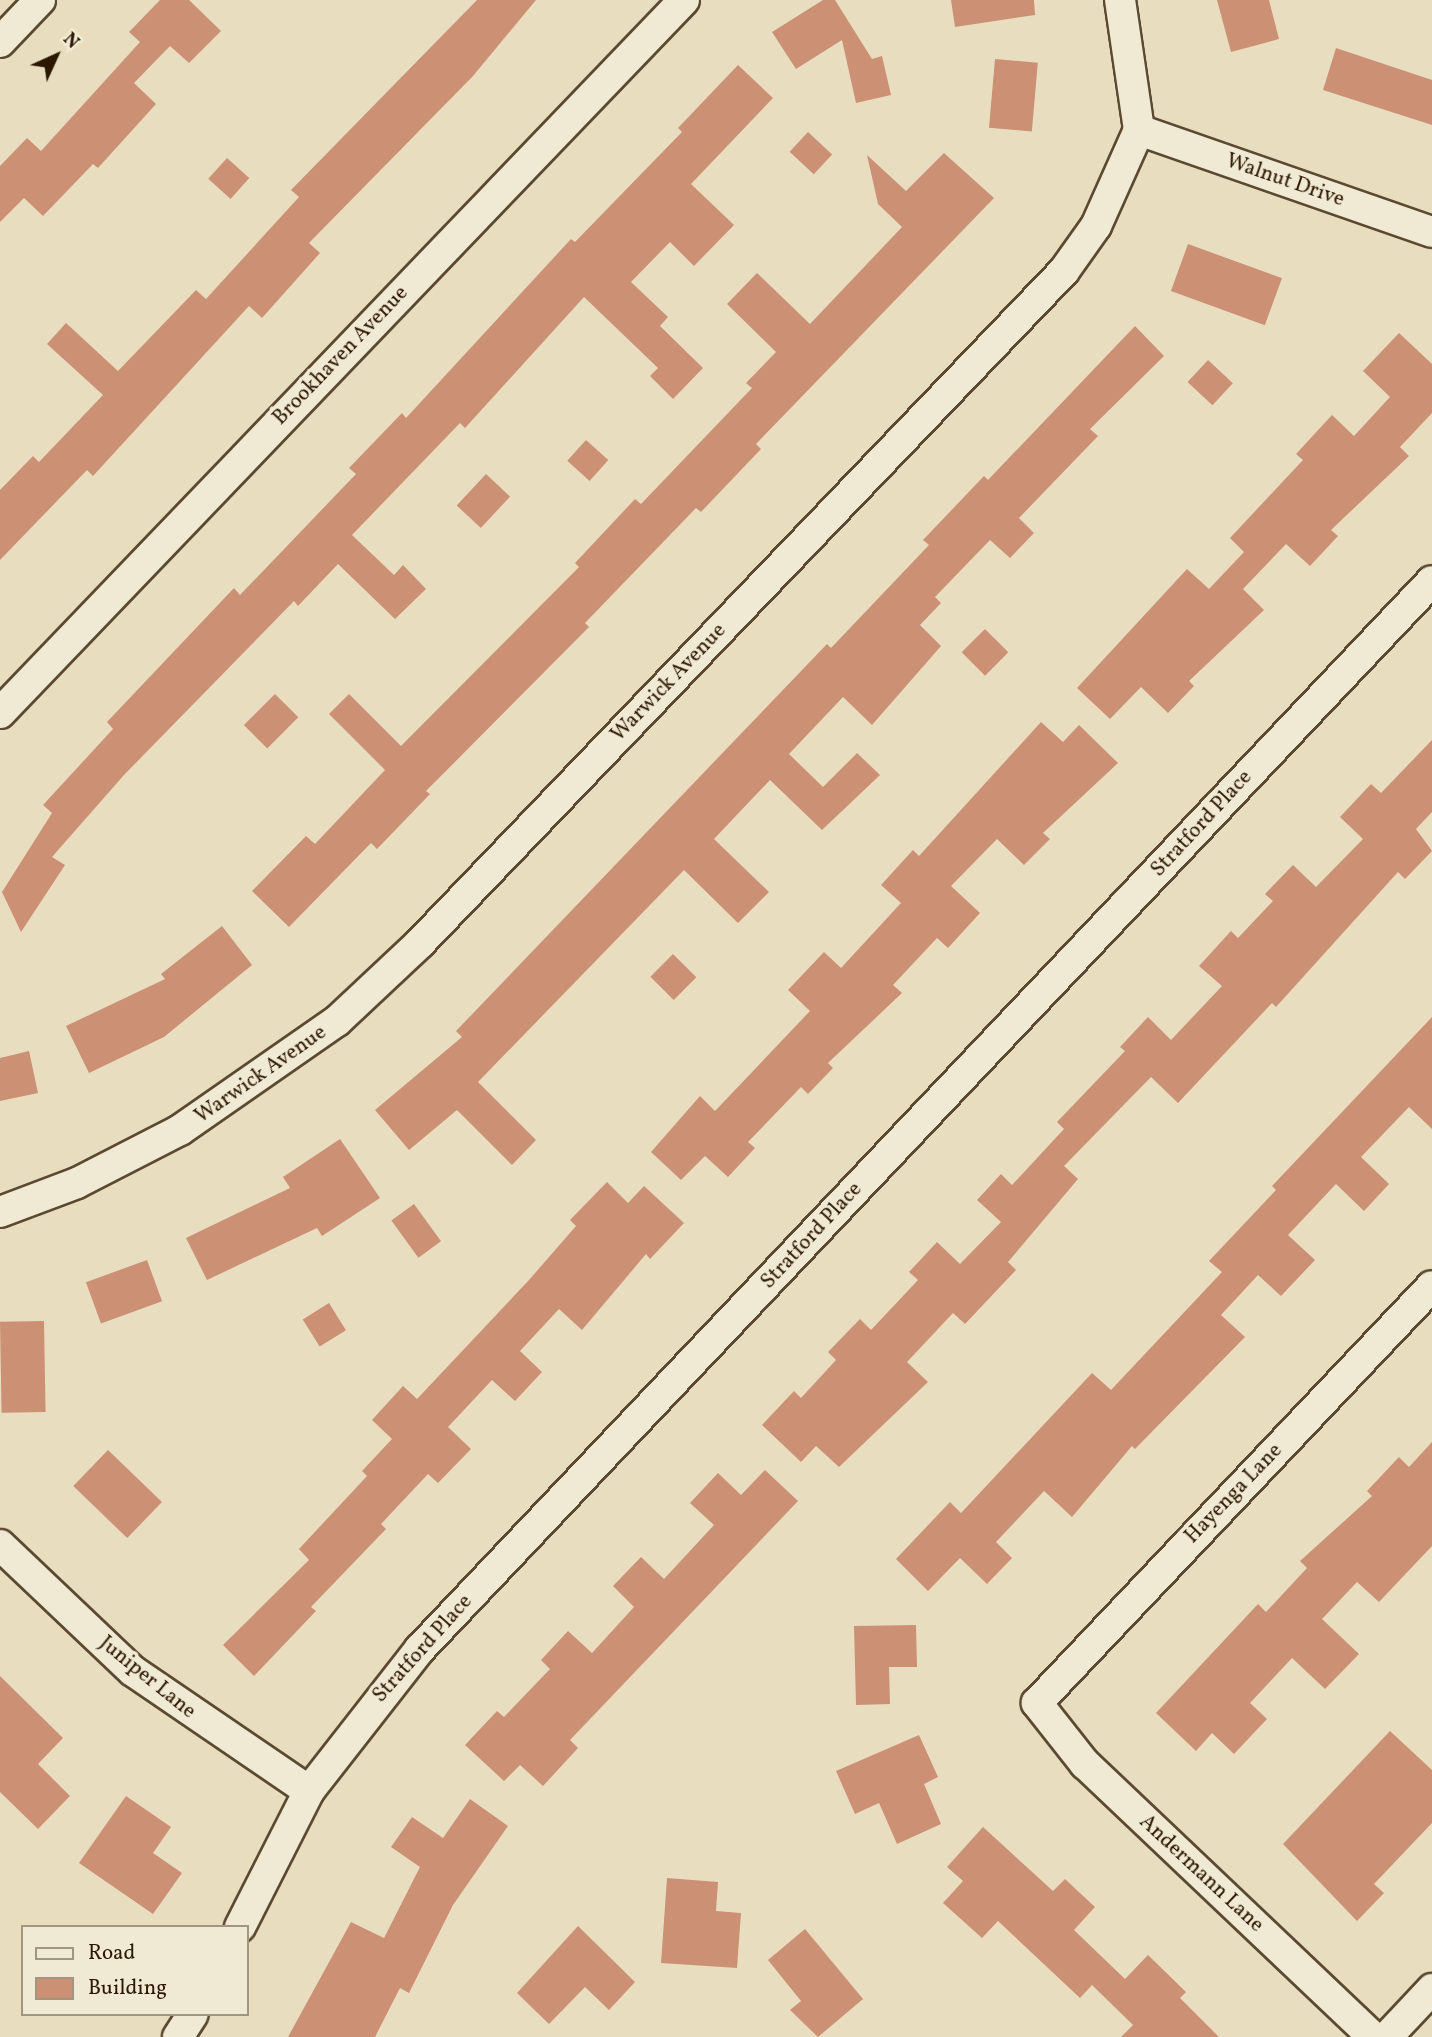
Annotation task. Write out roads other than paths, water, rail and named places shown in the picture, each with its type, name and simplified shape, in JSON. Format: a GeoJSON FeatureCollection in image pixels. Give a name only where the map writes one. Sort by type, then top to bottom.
{"type":"FeatureCollection","features":[{"type":"Feature","properties":{"kind":"street"},"geometry":{"type":"LineString","coordinates":[[0,41],[40,0]]}},
{"type":"Feature","properties":{"kind":"street","name":"Brookhaven Avenue"},"geometry":{"type":"LineString","coordinates":[[0,713],[684,0]]}},
{"type":"Feature","properties":{"kind":"street"},"geometry":{"type":"LineString","coordinates":[[1120,0],[1139,130]]}},
{"type":"Feature","properties":{"kind":"street","name":"Walnut Drive"},"geometry":{"type":"LineString","coordinates":[[1139,130],[1432,232]]}},
{"type":"Feature","properties":{"kind":"street","name":"Warwick Avenue"},"geometry":{"type":"LineString","coordinates":[[0,1212],[77,1183],[180,1130],[284,1062],[378,985],[1064,271],[1096,226],[1139,130]]}},
{"type":"Feature","properties":{"kind":"street","name":"Stratford Place"},"geometry":{"type":"LineString","coordinates":[[241,1925],[309,1791],[420,1649],[1432,581]]}},
{"type":"Feature","properties":{"kind":"street","name":"Hayenga Lane"},"geometry":{"type":"LineString","coordinates":[[1037,1703],[1432,1286]]}},
{"type":"Feature","properties":{"kind":"street","name":"Juniper Lane"},"geometry":{"type":"LineString","coordinates":[[0,1545],[133,1671],[309,1791]]}},
{"type":"Feature","properties":{"kind":"street","name":"Andermann Lane"},"geometry":{"type":"LineString","coordinates":[[1037,1703],[1085,1764],[1373,2037]]}},
{"type":"Feature","properties":{"kind":"street"},"geometry":{"type":"LineString","coordinates":[[1387,2037],[1432,1989]]}},
{"type":"Feature","properties":{"kind":"street"},"geometry":{"type":"LineString","coordinates":[[178,2037],[192,2016]]}}]}
